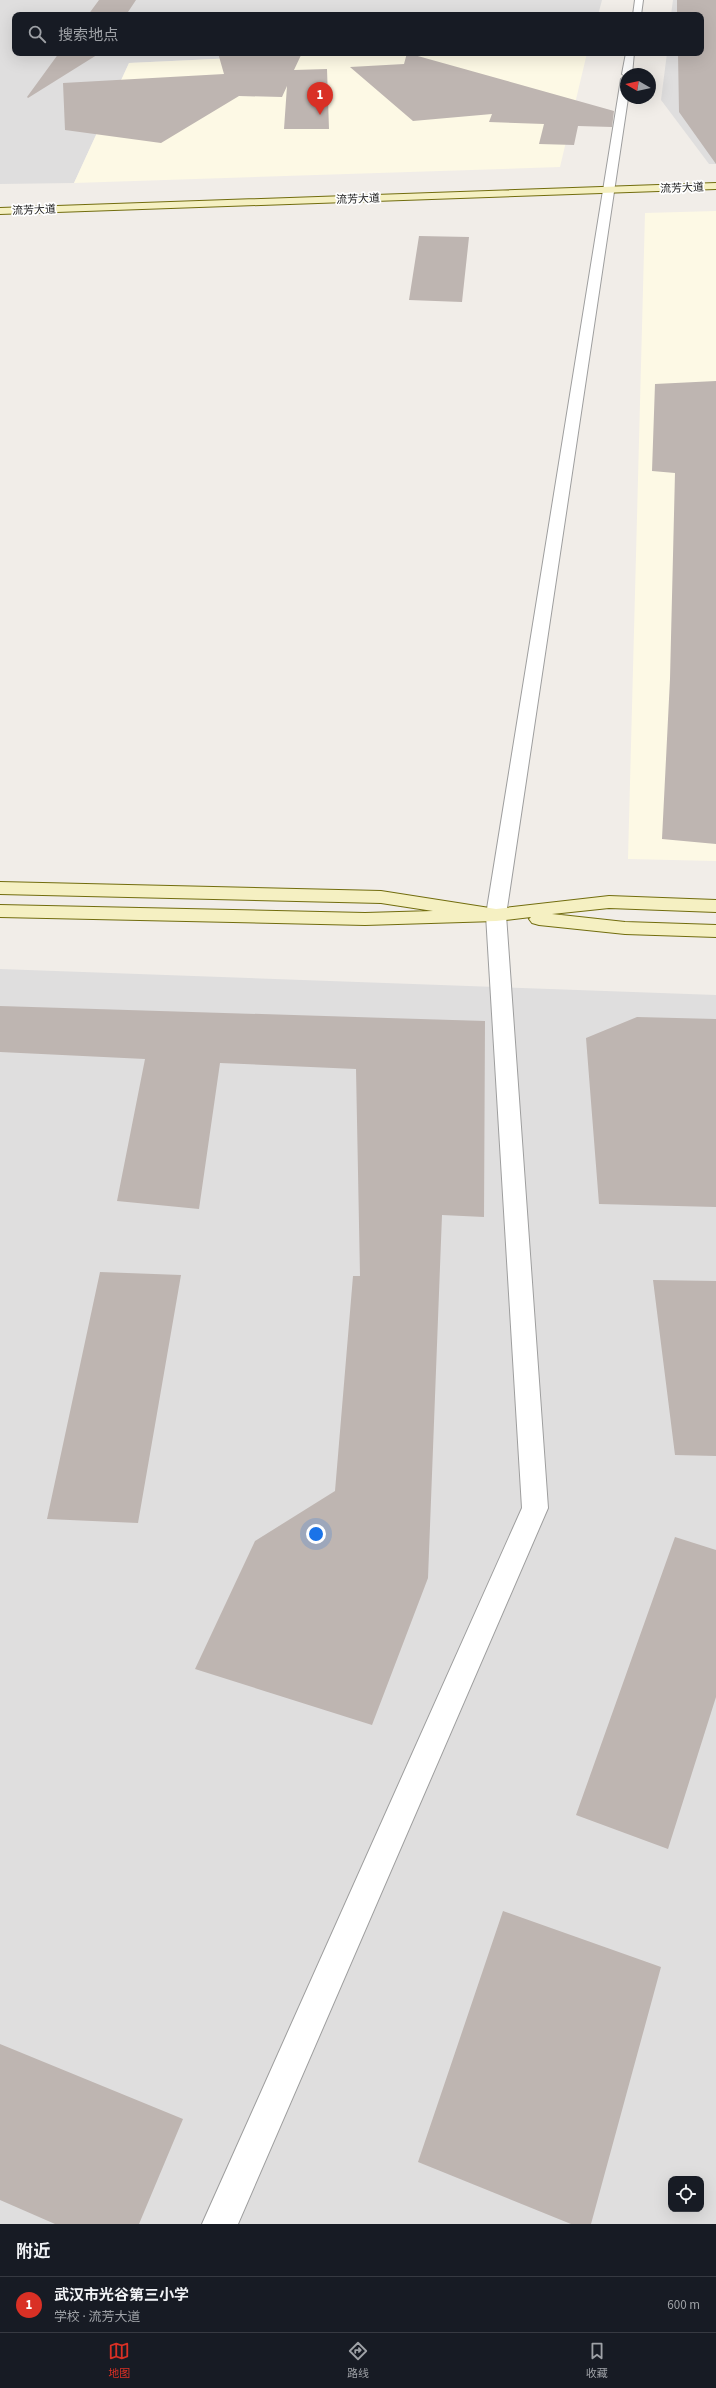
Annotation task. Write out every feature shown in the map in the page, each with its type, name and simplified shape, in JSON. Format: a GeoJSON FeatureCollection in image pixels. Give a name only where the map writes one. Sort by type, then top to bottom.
{"type":"FeatureCollection","features":[{"type":"Feature","properties":{"kind":"main road","name":"流芳大道"},"geometry":{"type":"LineString","coordinates":[[0,211],[716,186]]}},
{"type":"Feature","properties":{"kind":"main road"},"geometry":{"type":"LineString","coordinates":[[0,888],[381,897],[496,915],[625,928],[716,931]]}},
{"type":"Feature","properties":{"kind":"main road"},"geometry":{"type":"LineString","coordinates":[[0,911],[365,919],[496,915],[608,902],[716,906]]}},
{"type":"Feature","properties":{"kind":"street"},"geometry":{"type":"LineString","coordinates":[[637,12],[639,0]]}},
{"type":"Feature","properties":{"kind":"street"},"geometry":{"type":"LineString","coordinates":[[628,68],[630,56]]}},
{"type":"Feature","properties":{"kind":"street"},"geometry":{"type":"LineString","coordinates":[[220,2224],[535,1508],[496,915],[607,191],[622,104]]}},
{"type":"Feature","properties":{"kind":"shaded area"},"geometry":{"type":"Polygon","coordinates":[[[0,0],[602,0],[599,12],[12,12],[12,56],[275,56],[129,63],[74,183],[0,184],[0,0]]]}},
{"type":"Feature","properties":{"kind":"shaded area"},"geometry":{"type":"Polygon","coordinates":[[[673,0],[716,0],[716,164],[709,164],[661,100],[667,56],[704,56],[704,12],[671,12],[673,0]]]}},
{"type":"Feature","properties":{"kind":"shaded area"},"geometry":{"type":"Polygon","coordinates":[[[275,56],[586,56],[560,167],[74,183],[129,63],[275,56]]]}},
{"type":"Feature","properties":{"kind":"shaded area"},"geometry":{"type":"Polygon","coordinates":[[[716,211],[716,861],[628,859],[645,213],[716,211]]]}},
{"type":"Feature","properties":{"kind":"shaded area"},"geometry":{"type":"Polygon","coordinates":[[[0,969],[716,995],[716,2224],[0,2224],[0,969]]]}},
{"type":"Feature","properties":{"kind":"building"},"geometry":{"type":"Polygon","coordinates":[[[99,0],[136,0],[128,12],[90,12],[99,0]]]}},
{"type":"Feature","properties":{"kind":"building"},"geometry":{"type":"Polygon","coordinates":[[[677,0],[716,0],[716,164],[679,112],[678,56],[704,56],[704,12],[677,12],[677,0]]]}},
{"type":"Feature","properties":{"kind":"building"},"geometry":{"type":"Polygon","coordinates":[[[57,56],[95,56],[28,98],[27,97],[57,56]]]}},
{"type":"Feature","properties":{"kind":"building"},"geometry":{"type":"Polygon","coordinates":[[[219,56],[301,56],[294,70],[327,69],[329,129],[284,129],[287,86],[282,97],[239,96],[161,143],[65,130],[63,83],[224,74],[219,56]]]}},
{"type":"Feature","properties":{"kind":"building"},"geometry":{"type":"Polygon","coordinates":[[[406,56],[418,56],[614,111],[612,127],[578,126],[574,145],[539,144],[544,124],[489,122],[492,114],[413,121],[350,67],[404,64],[406,56]]]}},
{"type":"Feature","properties":{"kind":"building"},"geometry":{"type":"Polygon","coordinates":[[[419,236],[469,237],[462,302],[409,300],[419,236]]]}},
{"type":"Feature","properties":{"kind":"building"},"geometry":{"type":"Polygon","coordinates":[[[716,381],[716,844],[662,839],[670,679],[675,473],[652,471],[655,384],[716,381]]]}},
{"type":"Feature","properties":{"kind":"building"},"geometry":{"type":"Polygon","coordinates":[[[0,1006],[485,1021],[484,1217],[442,1215],[428,1578],[372,1725],[195,1669],[255,1541],[335,1491],[353,1276],[360,1276],[356,1069],[220,1063],[199,1209],[117,1201],[145,1059],[0,1052],[0,1006]]]}},
{"type":"Feature","properties":{"kind":"building"},"geometry":{"type":"Polygon","coordinates":[[[637,1017],[716,1019],[716,1207],[599,1204],[586,1038],[637,1017]]]}},
{"type":"Feature","properties":{"kind":"building"},"geometry":{"type":"Polygon","coordinates":[[[100,1272],[181,1275],[138,1523],[47,1519],[100,1272]]]}},
{"type":"Feature","properties":{"kind":"building"},"geometry":{"type":"Polygon","coordinates":[[[653,1280],[716,1281],[716,1456],[675,1455],[653,1280]]]}},
{"type":"Feature","properties":{"kind":"building"},"geometry":{"type":"Polygon","coordinates":[[[675,1537],[716,1550],[716,1697],[668,1849],[576,1815],[675,1537]]]}},
{"type":"Feature","properties":{"kind":"building"},"geometry":{"type":"Polygon","coordinates":[[[503,1911],[661,1967],[591,2224],[571,2224],[418,2162],[503,1911]]]}},
{"type":"Feature","properties":{"kind":"building"},"geometry":{"type":"Polygon","coordinates":[[[0,2044],[183,2119],[139,2224],[55,2224],[0,2200],[0,2044]]]}},
{"type":"Feature","properties":{"kind":"place","name":"武汉市光谷第三小学"},"geometry":{"type":"Point","coordinates":[320,115]}}]}
